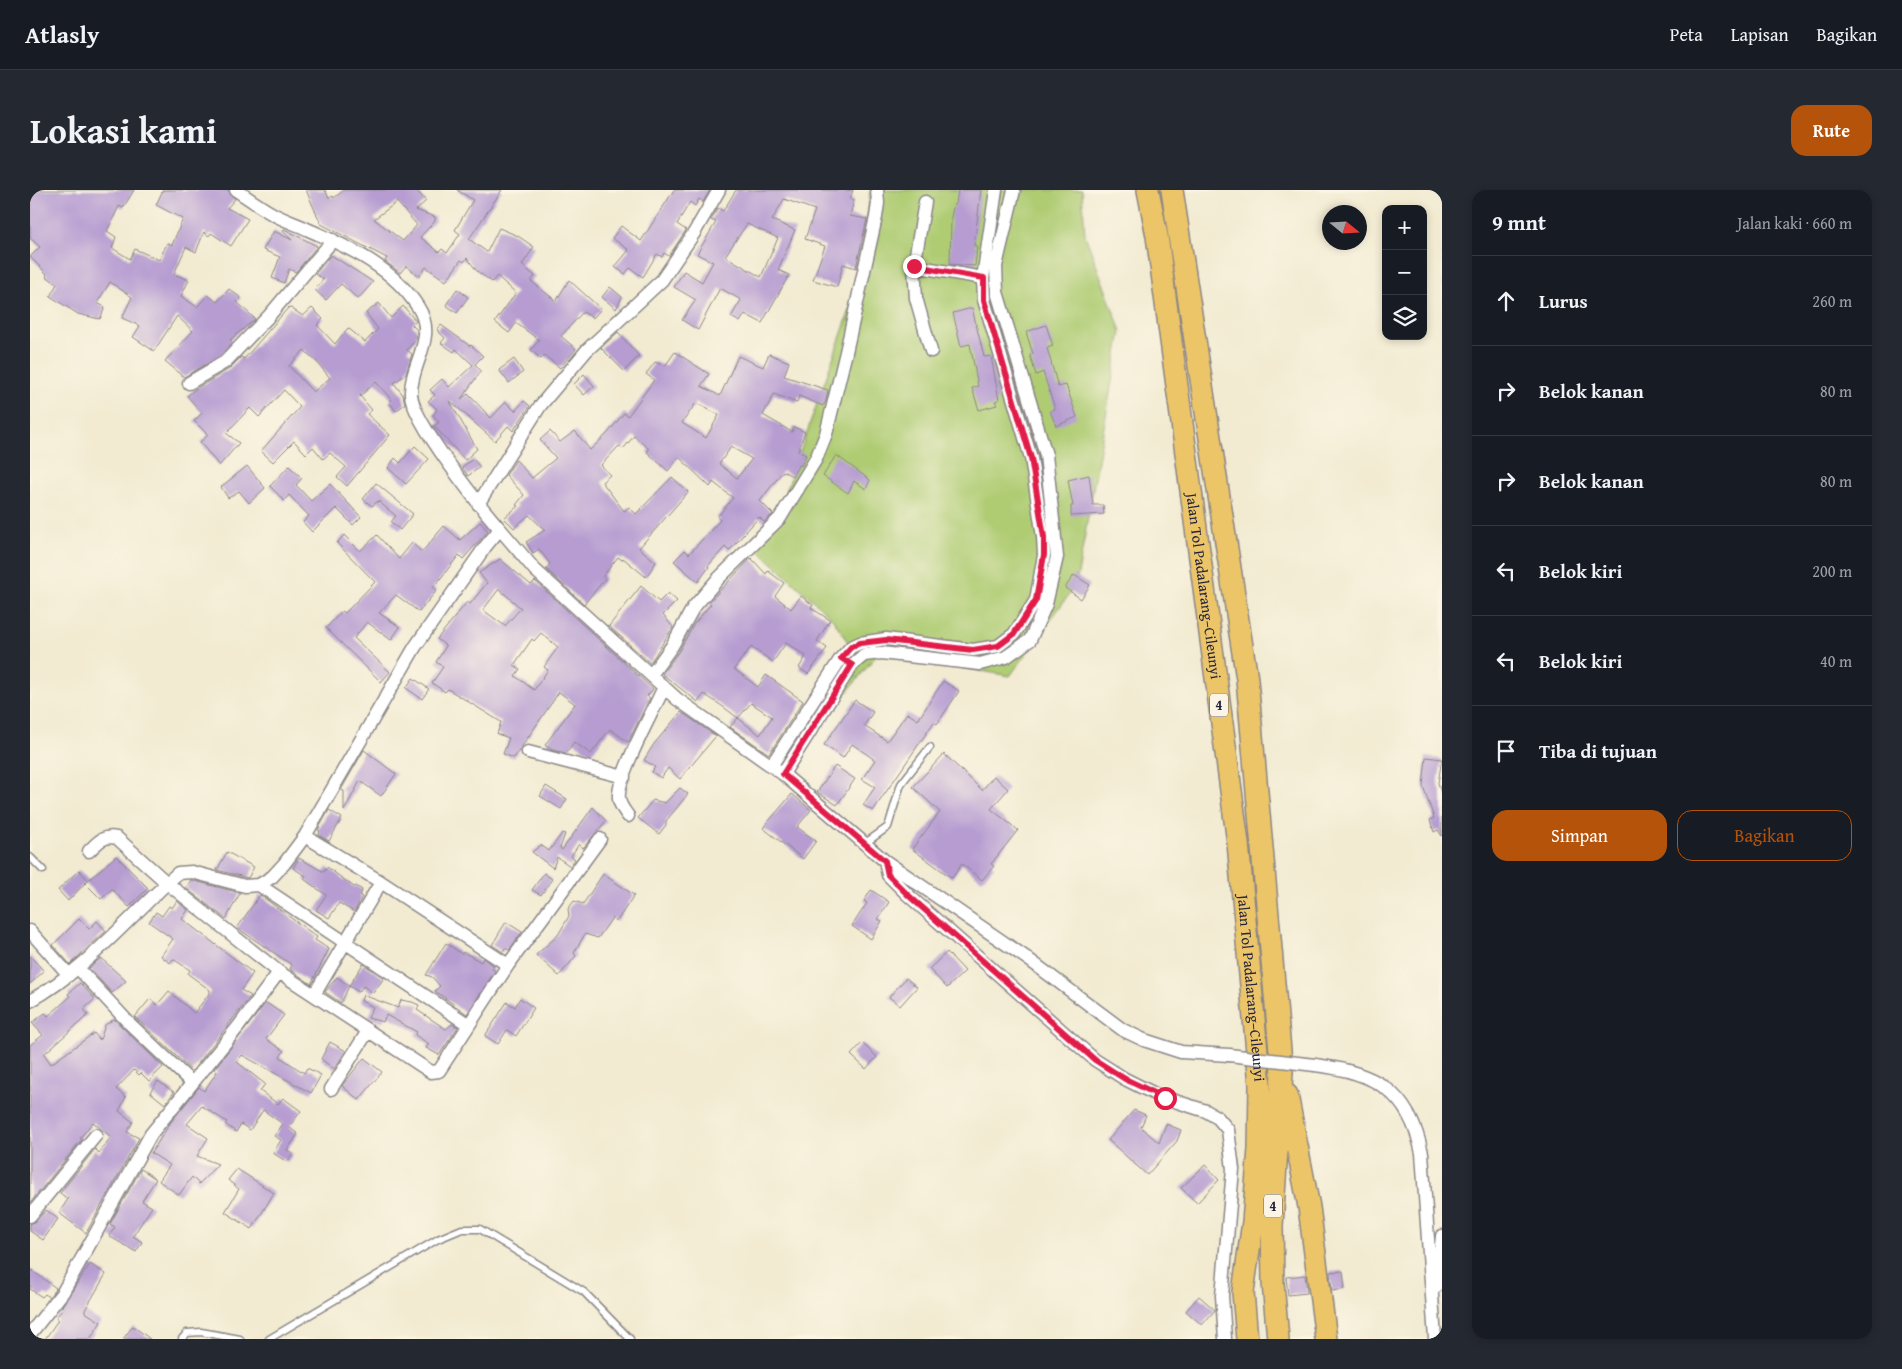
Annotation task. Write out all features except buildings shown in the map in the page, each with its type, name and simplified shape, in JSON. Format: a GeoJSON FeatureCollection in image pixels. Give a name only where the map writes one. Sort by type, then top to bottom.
{"type":"FeatureCollection","features":[{"type":"Feature","properties":{"kind":"highway","name":"Jalan Tol Padalarang–Cileunyi"},"geometry":{"type":"LineString","coordinates":[[1148,190],[1157,236],[1238,843],[1260,1085],[1259,1149],[1253,1222]]}},
{"type":"Feature","properties":{"kind":"highway","name":"Jalan Tol Padalarang–Cileunyi"},"geometry":{"type":"LineString","coordinates":[[1172,190],[1247,679],[1282,1073]]}},
{"type":"Feature","properties":{"kind":"highway"},"geometry":{"type":"LineString","coordinates":[[1282,1073],[1301,1156],[1326,1339]]}},
{"type":"Feature","properties":{"kind":"highway","name":"4"},"geometry":{"type":"LineString","coordinates":[[1278,1339],[1273,1283],[1272,1226],[1282,1073]]}},
{"type":"Feature","properties":{"kind":"highway"},"geometry":{"type":"LineString","coordinates":[[1247,1339],[1243,1292],[1253,1222]]}},
{"type":"Feature","properties":{"kind":"highway","name":"4"},"geometry":{"type":"LineString","coordinates":[[1253,1222],[1254,1284],[1258,1339]]}},
{"type":"Feature","properties":{"kind":"street"},"geometry":{"type":"LineString","coordinates":[[236,190],[272,214],[333,240],[374,261],[408,293],[422,314],[426,334],[411,394],[413,407],[453,470],[478,504],[534,570],[676,699],[783,774],[885,861],[1028,959],[1124,1030],[1144,1040],[1181,1052],[1229,1054],[1356,1072],[1376,1082],[1403,1105],[1417,1128],[1422,1153],[1435,1339]]}},
{"type":"Feature","properties":{"kind":"street"},"geometry":{"type":"LineString","coordinates":[[478,504],[540,406],[587,350],[662,280],[694,233],[719,190]]}},
{"type":"Feature","properties":{"kind":"street"},"geometry":{"type":"LineString","coordinates":[[651,675],[672,646],[694,608],[718,579],[780,518],[816,459],[826,434],[850,335],[877,210],[877,190]]}},
{"type":"Feature","properties":{"kind":"street"},"geometry":{"type":"LineString","coordinates":[[771,766],[841,658],[851,647],[860,643],[886,640],[973,650],[998,646],[1014,634],[1036,600],[1044,555],[1044,537],[1031,458],[984,300],[984,278],[996,190]]}},
{"type":"Feature","properties":{"kind":"street"},"geometry":{"type":"LineString","coordinates":[[783,774],[852,665],[864,655],[881,653],[980,664],[1006,657],[1030,640],[1046,604],[1057,557],[1046,455],[997,292],[996,266],[1014,190]]}},
{"type":"Feature","properties":{"kind":"street"},"geometry":{"type":"LineString","coordinates":[[925,202],[914,266],[916,298],[931,351]]}},
{"type":"Feature","properties":{"kind":"street"},"geometry":{"type":"LineString","coordinates":[[189,383],[225,362],[268,317],[333,240]]}},
{"type":"Feature","properties":{"kind":"street"},"geometry":{"type":"LineString","coordinates":[[914,266],[984,278]]}},
{"type":"Feature","properties":{"kind":"street"},"geometry":{"type":"LineString","coordinates":[[30,1001],[57,986],[74,972],[178,873],[192,872],[245,886],[259,885],[272,877],[305,836],[415,647],[485,547],[500,530]]}},
{"type":"Feature","properties":{"kind":"street"},"geometry":{"type":"LineString","coordinates":[[841,658],[852,665]]}},
{"type":"Feature","properties":{"kind":"street"},"geometry":{"type":"LineString","coordinates":[[628,816],[621,807],[619,797],[624,777],[664,687]]}},
{"type":"Feature","properties":{"kind":"street"},"geometry":{"type":"LineString","coordinates":[[528,752],[624,777]]}},
{"type":"Feature","properties":{"kind":"street"},"geometry":{"type":"LineString","coordinates":[[89,851],[102,838],[108,836],[117,838],[167,883],[278,972],[435,1073],[447,1061],[508,965],[600,839]]}},
{"type":"Feature","properties":{"kind":"street"},"geometry":{"type":"LineString","coordinates":[[305,836],[381,882],[508,965]]}},
{"type":"Feature","properties":{"kind":"street"},"geometry":{"type":"LineString","coordinates":[[885,861],[888,875],[908,895],[1095,1060],[1125,1079],[1159,1096],[1206,1111],[1218,1118],[1228,1130],[1233,1169],[1222,1296],[1225,1339]]}},
{"type":"Feature","properties":{"kind":"street"},"geometry":{"type":"LineString","coordinates":[[314,995],[381,882]]}},
{"type":"Feature","properties":{"kind":"street"},"geometry":{"type":"LineString","coordinates":[[259,885],[469,1025]]}},
{"type":"Feature","properties":{"kind":"street"},"geometry":{"type":"LineString","coordinates":[[30,931],[191,1082]]}},
{"type":"Feature","properties":{"kind":"street"},"geometry":{"type":"LineString","coordinates":[[30,1334],[62,1292],[151,1134],[191,1082],[238,1027],[278,972]]}},
{"type":"Feature","properties":{"kind":"street"},"geometry":{"type":"LineString","coordinates":[[331,1089],[368,1031]]}},
{"type":"Feature","properties":{"kind":"street"},"geometry":{"type":"LineString","coordinates":[[30,1216],[96,1135]]}},
{"type":"Feature","properties":{"kind":"street"},"geometry":{"type":"LineString","coordinates":[[1434,1321],[1442,1236]]}},
{"type":"Feature","properties":{"kind":"lane"},"geometry":{"type":"LineString","coordinates":[[863,844],[888,828],[901,784],[930,746]]}},
{"type":"Feature","properties":{"kind":"lane"},"geometry":{"type":"LineString","coordinates":[[30,857],[43,870]]}},
{"type":"Feature","properties":{"kind":"lane"},"geometry":{"type":"LineString","coordinates":[[269,1339],[438,1239],[462,1229],[480,1229],[531,1262],[558,1275],[584,1292],[630,1339]]}},
{"type":"Feature","properties":{"kind":"lane"},"geometry":{"type":"LineString","coordinates":[[182,1339],[187,1333],[201,1332],[240,1339]]}},
{"type":"Feature","properties":{"kind":"green space"},"geometry":{"type":"Polygon","coordinates":[[[870,190],[1082,190],[1085,235],[1121,331],[1076,585],[1010,676],[878,653],[783,774],[771,766],[851,647],[833,619],[753,545],[775,523],[862,276],[870,190]]]}},
{"type":"Feature","properties":{"kind":"route"},"geometry":{"type":"LineString","coordinates":[[914,266],[984,278],[984,300],[1031,458],[1044,537],[1044,555],[1036,600],[1014,634],[998,646],[973,650],[886,640],[860,643],[851,647],[841,658],[852,665],[783,774],[885,861],[888,875],[908,895],[1095,1060],[1125,1079],[1165,1098]]}}]}
